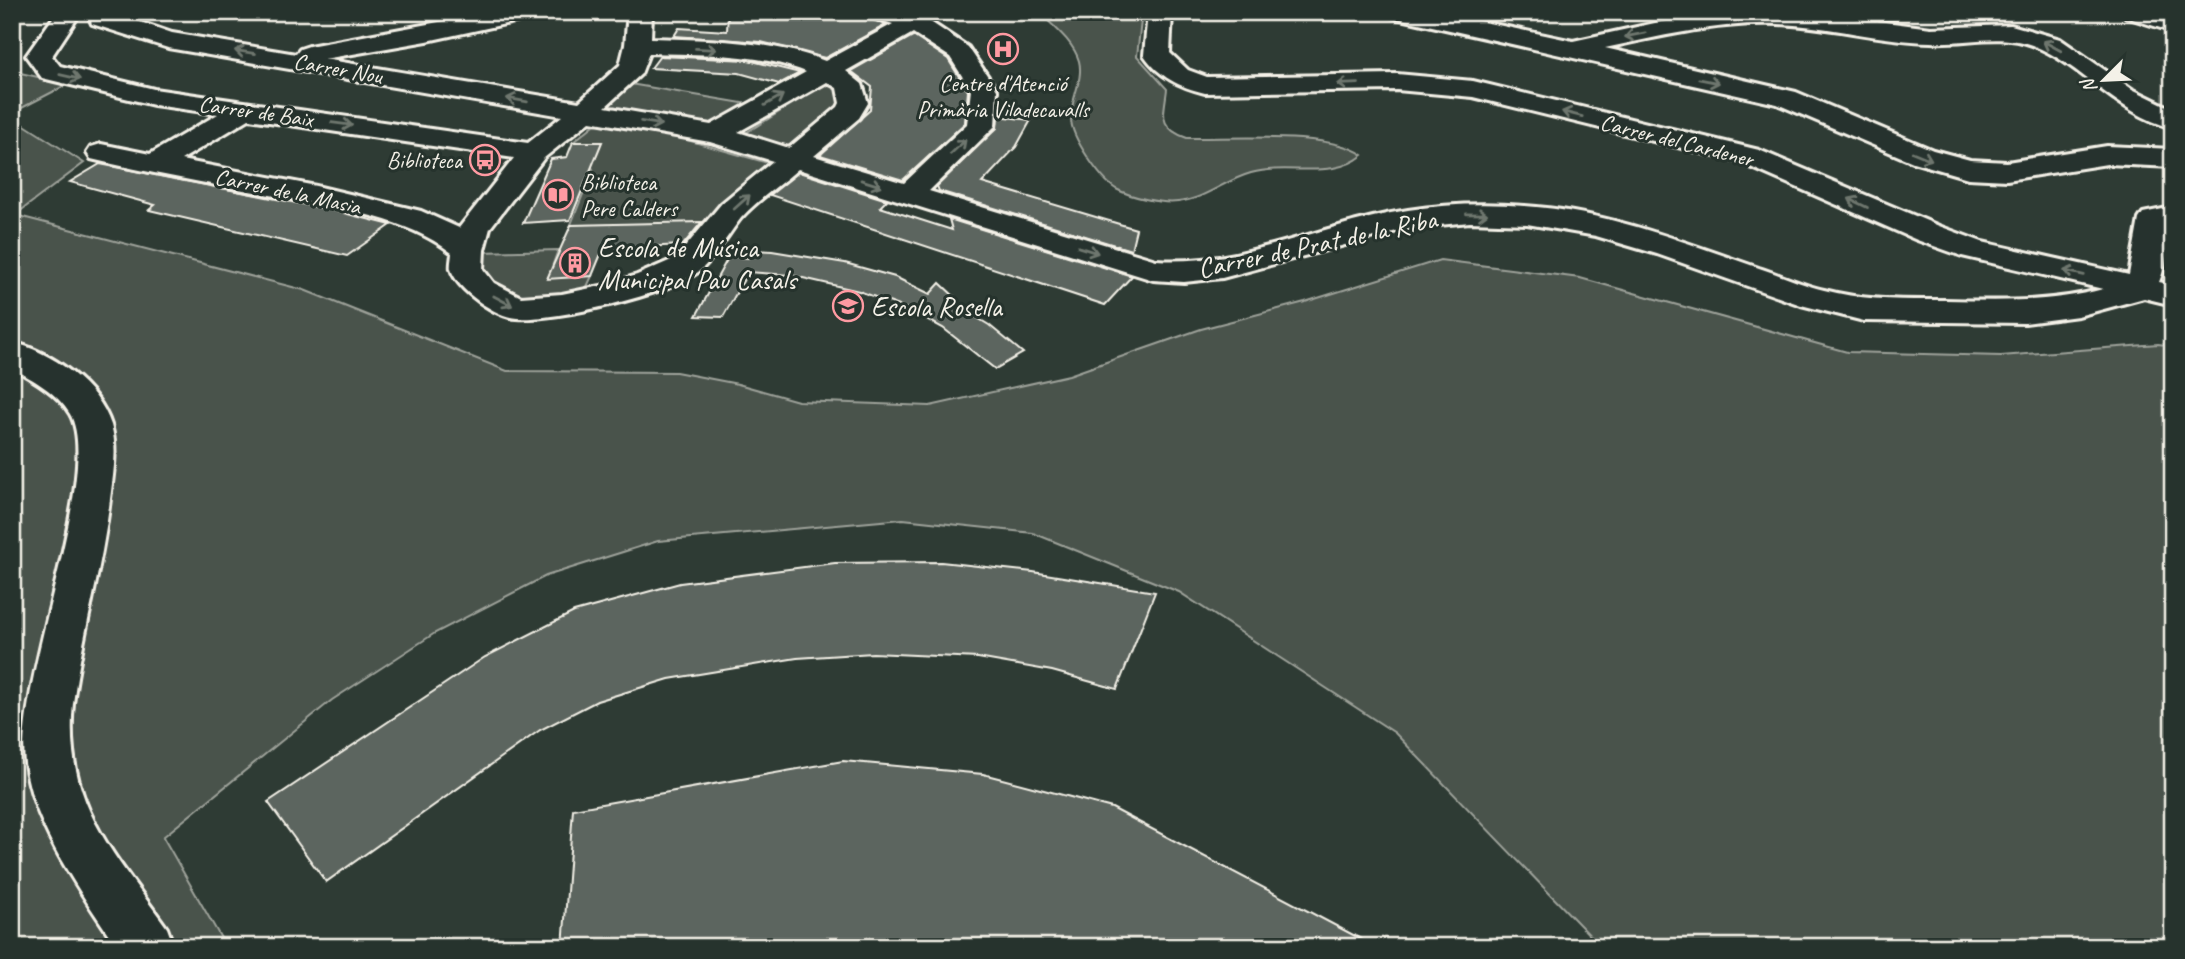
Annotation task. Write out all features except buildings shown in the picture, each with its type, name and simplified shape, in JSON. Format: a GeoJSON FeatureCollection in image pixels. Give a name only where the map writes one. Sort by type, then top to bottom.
{"type":"FeatureCollection","features":[{"type":"Feature","properties":{"kind":"street","name":"Carrer de Baix"},"geometry":{"type":"LineString","coordinates":[[69,12],[39,56],[51,72],[154,97],[534,152]]}},
{"type":"Feature","properties":{"kind":"street"},"geometry":{"type":"LineString","coordinates":[[108,19],[141,12]]}},
{"type":"Feature","properties":{"kind":"street"},"geometry":{"type":"LineString","coordinates":[[283,58],[427,34],[528,12]]}},
{"type":"Feature","properties":{"kind":"street"},"geometry":{"type":"LineString","coordinates":[[638,45],[769,52],[828,69],[849,85],[854,103],[849,113],[791,158],[733,209],[687,265],[648,282],[606,295],[562,304],[516,308],[482,290],[467,269],[468,250],[475,227],[534,152],[584,112],[632,68],[638,45],[640,12]]}},
{"type":"Feature","properties":{"kind":"street"},"geometry":{"type":"LineString","coordinates":[[880,12],[914,22],[959,51],[984,90],[981,125],[909,194]]}},
{"type":"Feature","properties":{"kind":"street","name":"Carrer del Cardener"},"geometry":{"type":"LineString","coordinates":[[1160,12],[1157,55],[1180,76],[1205,86],[1397,82],[1473,89],[1749,156],[1810,180],[1891,218],[1973,249],[2140,289]]}},
{"type":"Feature","properties":{"kind":"street"},"geometry":{"type":"LineString","coordinates":[[1401,12],[1786,98],[1923,156],[1968,169],[2007,171],[2107,155],[2173,158]]}},
{"type":"Feature","properties":{"kind":"street"},"geometry":{"type":"LineString","coordinates":[[1987,30],[1995,18],[2011,12]]}},
{"type":"Feature","properties":{"kind":"street"},"geometry":{"type":"LineString","coordinates":[[2135,12],[2173,25]]}},
{"type":"Feature","properties":{"kind":"street"},"geometry":{"type":"LineString","coordinates":[[1571,48],[1702,23],[1777,17],[1921,35],[1956,36],[1987,30],[2008,30],[2042,40],[2118,91],[2173,120]]}},
{"type":"Feature","properties":{"kind":"street","name":"Carrer Nou"},"geometry":{"type":"LineString","coordinates":[[108,19],[168,40],[584,112]]}},
{"type":"Feature","properties":{"kind":"street"},"geometry":{"type":"LineString","coordinates":[[715,134],[914,22]]}},
{"type":"Feature","properties":{"kind":"street"},"geometry":{"type":"LineString","coordinates":[[153,163],[245,110]]}},
{"type":"Feature","properties":{"kind":"street","name":"Carrer de Prat de la Riba"},"geometry":{"type":"LineString","coordinates":[[584,112],[715,134],[1153,270],[1184,272],[1222,268],[1407,219],[1470,213],[1527,215],[1600,227],[1668,247],[1813,298],[1864,310],[2025,312],[2078,306],[2140,289]]}},
{"type":"Feature","properties":{"kind":"street","name":"Carrer de la Masia"},"geometry":{"type":"LineString","coordinates":[[101,153],[316,195],[421,220],[446,233],[468,250]]}},
{"type":"Feature","properties":{"kind":"street"},"geometry":{"type":"LineString","coordinates":[[2173,216],[2154,219],[2149,266],[2140,289],[2173,295]]}},
{"type":"Feature","properties":{"kind":"street"},"geometry":{"type":"LineString","coordinates":[[12,353],[71,391],[90,418],[95,438],[96,463],[89,516],[51,690],[47,734],[49,767],[57,801],[76,837],[148,947]]}},
{"type":"Feature","properties":{"kind":"shaded area"},"geometry":{"type":"Polygon","coordinates":[[[1039,12],[1142,12],[1137,56],[1167,89],[1165,119],[1167,125],[1177,134],[1187,138],[1304,139],[1348,147],[1363,155],[1351,163],[1337,167],[1251,173],[1198,197],[1178,202],[1155,201],[1122,192],[1102,176],[1076,136],[1071,112],[1080,75],[1079,61],[1067,40],[1039,12]]]}},
{"type":"Feature","properties":{"kind":"shaded area"},"geometry":{"type":"Polygon","coordinates":[[[12,71],[68,84],[12,113],[12,71]]]}},
{"type":"Feature","properties":{"kind":"shaded area"},"geometry":{"type":"Polygon","coordinates":[[[630,84],[754,105],[711,128],[604,107],[630,84]]]}},
{"type":"Feature","properties":{"kind":"shaded area"},"geometry":{"type":"Polygon","coordinates":[[[824,84],[836,89],[842,98],[839,109],[792,149],[744,134],[824,84]]]}},
{"type":"Feature","properties":{"kind":"shaded area"},"geometry":{"type":"Polygon","coordinates":[[[12,117],[84,163],[15,215],[304,290],[507,371],[676,372],[738,384],[798,401],[930,406],[1069,375],[1201,329],[1305,302],[1440,260],[1580,278],[1847,352],[2001,356],[2158,344],[2173,346],[2173,947],[1601,947],[1395,733],[1179,592],[1033,533],[903,519],[658,541],[546,576],[435,633],[332,700],[163,837],[226,947],[12,947],[12,117]]]}},
{"type":"Feature","properties":{"kind":"shaded area"},"geometry":{"type":"Polygon","coordinates":[[[607,122],[673,136],[768,163],[727,197],[709,222],[570,227],[593,169],[590,164],[601,142],[573,142],[594,125],[607,122]]]}},
{"type":"Feature","properties":{"kind":"shaded area"},"geometry":{"type":"Polygon","coordinates":[[[558,250],[548,278],[592,276],[584,293],[520,295],[496,287],[485,273],[482,252],[558,250]]]}},
{"type":"Feature","properties":{"kind":"place","name":"Centre d'Atenció Primària Viladecavalls"},"geometry":{"type":"Point","coordinates":[1003,49]}},
{"type":"Feature","properties":{"kind":"place","name":"Biblioteca"},"geometry":{"type":"Point","coordinates":[485,160]}},
{"type":"Feature","properties":{"kind":"place","name":"Biblioteca Pere Calders"},"geometry":{"type":"Point","coordinates":[558,195]}},
{"type":"Feature","properties":{"kind":"place","name":"Escola de Música Municipal Pau Casals"},"geometry":{"type":"Point","coordinates":[575,263]}},
{"type":"Feature","properties":{"kind":"place","name":"Escola Rosella"},"geometry":{"type":"Point","coordinates":[848,306]}}]}
